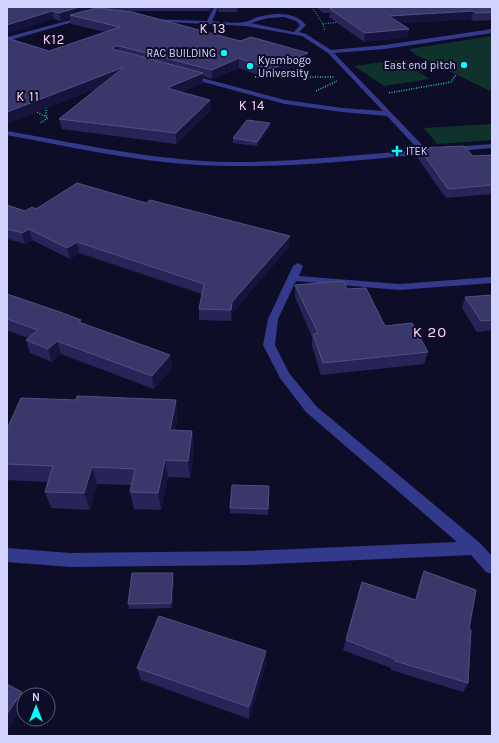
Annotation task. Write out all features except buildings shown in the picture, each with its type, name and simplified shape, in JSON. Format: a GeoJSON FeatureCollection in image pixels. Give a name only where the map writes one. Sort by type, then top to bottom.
{"type":"FeatureCollection","features":[{"type":"Feature","properties":{"kind":"street"},"geometry":{"type":"LineString","coordinates":[[209,22],[216,7]]}},
{"type":"Feature","properties":{"kind":"street"},"geometry":{"type":"LineString","coordinates":[[266,17],[266,14],[273,9]]}},
{"type":"Feature","properties":{"kind":"street"},"geometry":{"type":"LineString","coordinates":[[7,39],[33,30],[48,28],[92,14]]}},
{"type":"Feature","properties":{"kind":"street"},"geometry":{"type":"LineString","coordinates":[[246,24],[266,17],[285,16],[297,19],[303,25],[296,33]]}},
{"type":"Feature","properties":{"kind":"street"},"geometry":{"type":"LineString","coordinates":[[141,19],[246,24],[296,33],[313,40],[330,52],[424,151]]}},
{"type":"Feature","properties":{"kind":"street"},"geometry":{"type":"LineString","coordinates":[[330,52],[385,48],[492,31]]}},
{"type":"Feature","properties":{"kind":"street"},"geometry":{"type":"LineString","coordinates":[[177,73],[285,102],[342,110],[388,114]]}},
{"type":"Feature","properties":{"kind":"street"},"geometry":{"type":"LineString","coordinates":[[7,133],[106,151],[170,160],[231,164],[275,163],[492,146]]}},
{"type":"Feature","properties":{"kind":"street"},"geometry":{"type":"LineString","coordinates":[[298,266],[273,319],[269,345],[284,376],[310,408],[475,548],[492,567]]}},
{"type":"Feature","properties":{"kind":"street"},"geometry":{"type":"LineString","coordinates":[[292,278],[399,287],[492,280]]}},
{"type":"Feature","properties":{"kind":"street"},"geometry":{"type":"LineString","coordinates":[[7,555],[70,560],[249,558],[475,548]]}},
{"type":"Feature","properties":{"kind":"path"},"geometry":{"type":"LineString","coordinates":[[323,24],[345,22]]}},
{"type":"Feature","properties":{"kind":"path"},"geometry":{"type":"LineString","coordinates":[[369,94],[395,92],[451,82],[456,75]]}},
{"type":"Feature","properties":{"kind":"path"},"geometry":{"type":"LineString","coordinates":[[249,77],[288,78],[352,76]]}},
{"type":"Feature","properties":{"kind":"path"},"geometry":{"type":"LineString","coordinates":[[16,135],[48,118],[46,116],[46,105],[48,101]]}},
{"type":"Feature","properties":{"kind":"path"},"geometry":{"type":"LineString","coordinates":[[31,109],[46,116]]}},
{"type":"Feature","properties":{"kind":"green space","name":"East end pitch"},"geometry":{"type":"Polygon","coordinates":[[[492,36],[492,92],[416,55],[409,49],[492,36]]]}},
{"type":"Feature","properties":{"kind":"green space"},"geometry":{"type":"Polygon","coordinates":[[[398,60],[430,79],[384,86],[354,66],[398,60]]]}},
{"type":"Feature","properties":{"kind":"green space"},"geometry":{"type":"Polygon","coordinates":[[[492,125],[492,140],[437,144],[424,128],[492,125]]]}},
{"type":"Feature","properties":{"kind":"place","name":"RAC BUILDING"},"geometry":{"type":"Point","coordinates":[224,53]}},
{"type":"Feature","properties":{"kind":"place","name":"East end pitch"},"geometry":{"type":"Point","coordinates":[464,65]}},
{"type":"Feature","properties":{"kind":"place","name":"Kyambogo University"},"geometry":{"type":"Point","coordinates":[250,66]}},
{"type":"Feature","properties":{"kind":"place","name":"ITEK"},"geometry":{"type":"Point","coordinates":[397,151]}},
{"type":"Feature","properties":{"kind":"district","name":"K 13"},"geometry":{"type":"Point","coordinates":[213,28]}},
{"type":"Feature","properties":{"kind":"district","name":"K12"},"geometry":{"type":"Point","coordinates":[54,39]}},
{"type":"Feature","properties":{"kind":"district","name":"K 11"},"geometry":{"type":"Point","coordinates":[28,96]}},
{"type":"Feature","properties":{"kind":"district","name":"K 14"},"geometry":{"type":"Point","coordinates":[252,105]}},
{"type":"Feature","properties":{"kind":"district","name":"K 20"},"geometry":{"type":"Point","coordinates":[430,332]}}]}
